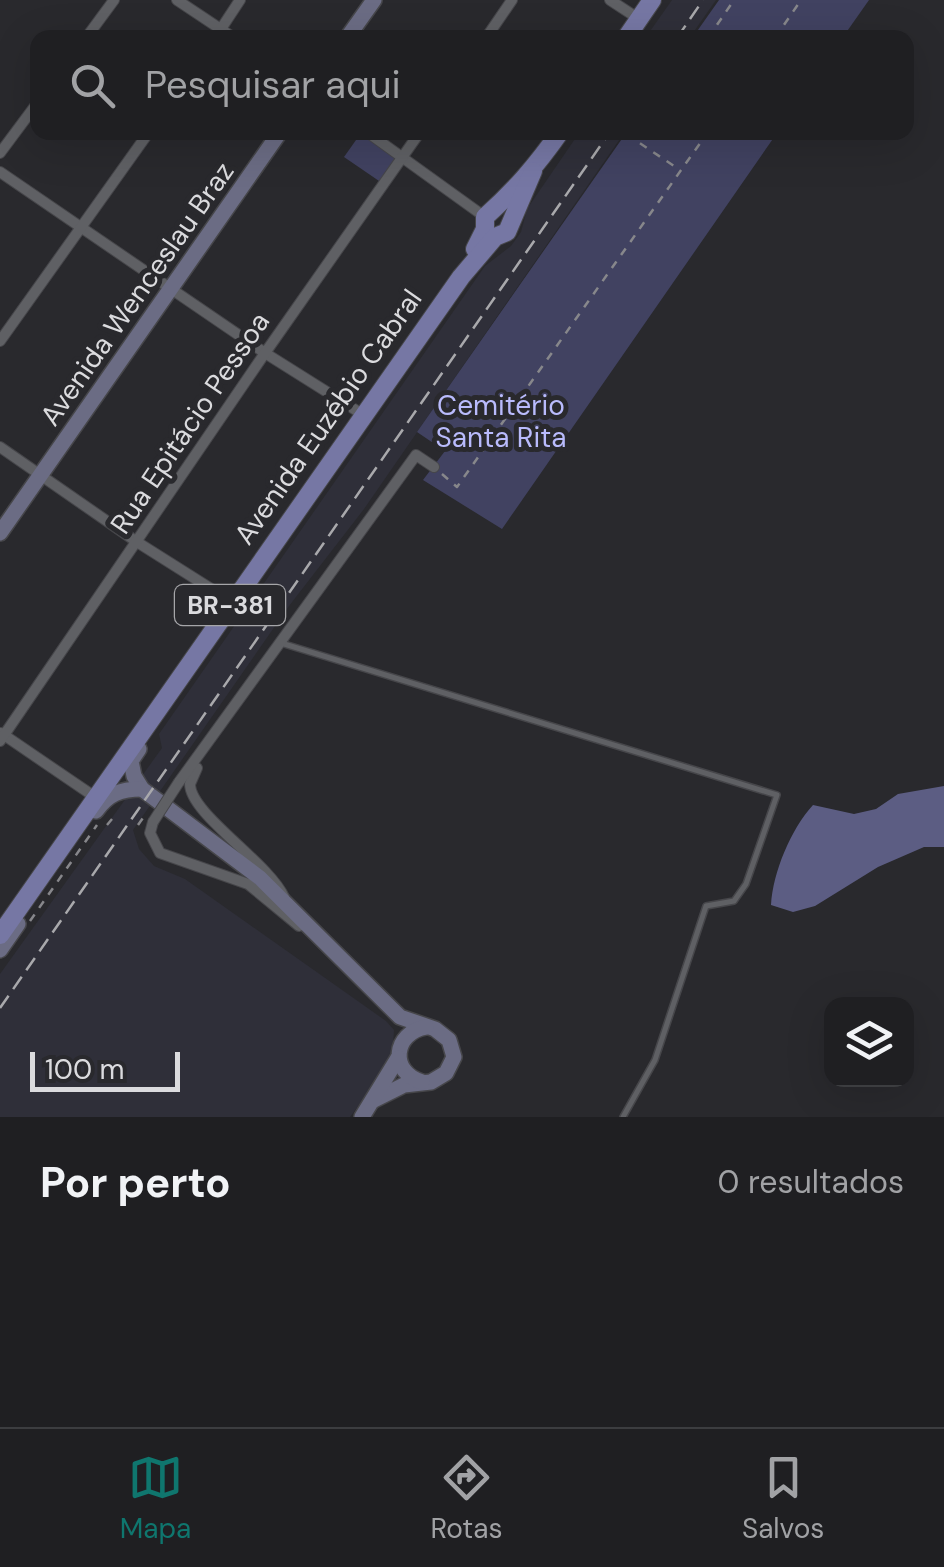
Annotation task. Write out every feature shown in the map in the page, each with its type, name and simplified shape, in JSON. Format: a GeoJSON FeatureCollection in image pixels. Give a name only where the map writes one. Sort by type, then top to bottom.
{"type":"FeatureCollection","features":[{"type":"Feature","properties":{"kind":"main road"},"geometry":{"type":"LineString","coordinates":[[631,30],[652,0]]}},
{"type":"Feature","properties":{"kind":"main road","name":"Avenida Euzébio Cabral"},"geometry":{"type":"LineString","coordinates":[[0,935],[554,140]]}},
{"type":"Feature","properties":{"kind":"street"},"geometry":{"type":"LineString","coordinates":[[92,30],[114,0]]}},
{"type":"Feature","properties":{"kind":"street"},"geometry":{"type":"LineString","coordinates":[[177,0],[214,30]]}},
{"type":"Feature","properties":{"kind":"street"},"geometry":{"type":"LineString","coordinates":[[220,30],[240,0]]}},
{"type":"Feature","properties":{"kind":"street"},"geometry":{"type":"LineString","coordinates":[[353,30],[374,0]]}},
{"type":"Feature","properties":{"kind":"street"},"geometry":{"type":"LineString","coordinates":[[491,30],[512,0]]}},
{"type":"Feature","properties":{"kind":"street"},"geometry":{"type":"LineString","coordinates":[[610,0],[639,19]]}},
{"type":"Feature","properties":{"kind":"street"},"geometry":{"type":"LineString","coordinates":[[0,153],[30,113]]}},
{"type":"Feature","properties":{"kind":"street"},"geometry":{"type":"LineString","coordinates":[[0,341],[144,140]]}},
{"type":"Feature","properties":{"kind":"street","name":"Avenida Wenceslau Braz"},"geometry":{"type":"LineString","coordinates":[[0,533],[274,140]]}},
{"type":"Feature","properties":{"kind":"street"},"geometry":{"type":"LineString","coordinates":[[379,140],[494,222]]}},
{"type":"Feature","properties":{"kind":"street","name":"Rua Epitácio Pessoa"},"geometry":{"type":"LineString","coordinates":[[1,736],[415,140]]}},
{"type":"Feature","properties":{"kind":"street"},"geometry":{"type":"LineString","coordinates":[[0,172],[264,353],[362,414]]}},
{"type":"Feature","properties":{"kind":"street"},"geometry":{"type":"LineString","coordinates":[[0,446],[137,542],[232,602]]}},
{"type":"Feature","properties":{"kind":"street"},"geometry":{"type":"LineString","coordinates":[[332,949],[248,884],[160,853],[148,820],[208,744],[416,455],[434,467]]}},
{"type":"Feature","properties":{"kind":"street"},"geometry":{"type":"LineString","coordinates":[[217,627],[199,663],[131,761],[134,776],[142,789],[260,878],[400,1018],[443,1033],[450,1040],[454,1057],[446,1074],[439,1079],[404,1085],[374,1100]]}},
{"type":"Feature","properties":{"kind":"street"},"geometry":{"type":"LineString","coordinates":[[1,736],[95,797]]}},
{"type":"Feature","properties":{"kind":"street"},"geometry":{"type":"LineString","coordinates":[[208,744],[192,777],[190,792],[195,802],[269,873],[288,906]]}},
{"type":"Feature","properties":{"kind":"street"},"geometry":{"type":"LineString","coordinates":[[0,950],[106,796],[142,789]]}},
{"type":"Feature","properties":{"kind":"street"},"geometry":{"type":"LineString","coordinates":[[400,1018],[398,1053],[406,1074],[422,1082]]}},
{"type":"Feature","properties":{"kind":"street"},"geometry":{"type":"LineString","coordinates":[[362,1117],[408,1033],[426,1027]]}},
{"type":"Feature","properties":{"kind":"lane"},"geometry":{"type":"LineString","coordinates":[[280,644],[776,795],[746,884],[734,901],[706,906],[655,1060],[622,1117]]}},
{"type":"Feature","properties":{"kind":"path"},"geometry":{"type":"LineString","coordinates":[[713,30],[734,0]]}},
{"type":"Feature","properties":{"kind":"path"},"geometry":{"type":"LineString","coordinates":[[781,30],[802,0]]}},
{"type":"Feature","properties":{"kind":"path"},"geometry":{"type":"LineString","coordinates":[[636,140],[681,171]]}},
{"type":"Feature","properties":{"kind":"path"},"geometry":{"type":"LineString","coordinates":[[434,467],[457,487],[702,140]]}},
{"type":"Feature","properties":{"kind":"path"},"geometry":{"type":"LineString","coordinates":[[107,825],[112,819]]}},
{"type":"Feature","properties":{"kind":"path"},"geometry":{"type":"LineString","coordinates":[[138,824],[148,820]]}},
{"type":"Feature","properties":{"kind":"path"},"geometry":{"type":"LineString","coordinates":[[28,924],[100,821]]}},
{"type":"Feature","properties":{"kind":"shaded area"},"geometry":{"type":"Polygon","coordinates":[[[672,0],[716,0],[695,30],[651,30],[672,0]]]}},
{"type":"Feature","properties":{"kind":"shaded area"},"geometry":{"type":"Polygon","coordinates":[[[574,140],[619,140],[364,509],[289,606],[133,830],[139,849],[154,866],[185,879],[386,1021],[394,1030],[392,1061],[350,1117],[0,1117],[0,974],[162,748],[159,734],[485,266],[511,246],[521,232],[527,209],[574,140]]]}},
{"type":"Feature","properties":{"kind":"shaded area"},"geometry":{"type":"Polygon","coordinates":[[[944,786],[944,847],[924,847],[878,867],[815,906],[793,912],[771,905],[784,852],[813,805],[854,814],[876,809],[898,794],[944,786]]]}},
{"type":"Feature","properties":{"kind":"green space"},"geometry":{"type":"Polygon","coordinates":[[[719,0],[869,0],[848,30],[698,30],[719,0]]]}},
{"type":"Feature","properties":{"kind":"green space"},"geometry":{"type":"Polygon","coordinates":[[[356,140],[371,140],[399,159],[382,183],[344,157],[356,140]]]}},
{"type":"Feature","properties":{"kind":"green space","name":"Cemitério Santa Rita"},"geometry":{"type":"Polygon","coordinates":[[[621,140],[772,140],[502,529],[423,480],[445,451],[417,432],[621,140]]]}},
{"type":"Feature","properties":{"kind":"railway"},"geometry":{"type":"LineString","coordinates":[[682,30],[703,0]]}},
{"type":"Feature","properties":{"kind":"railway"},"geometry":{"type":"LineString","coordinates":[[0,1008],[604,140]]}}]}
